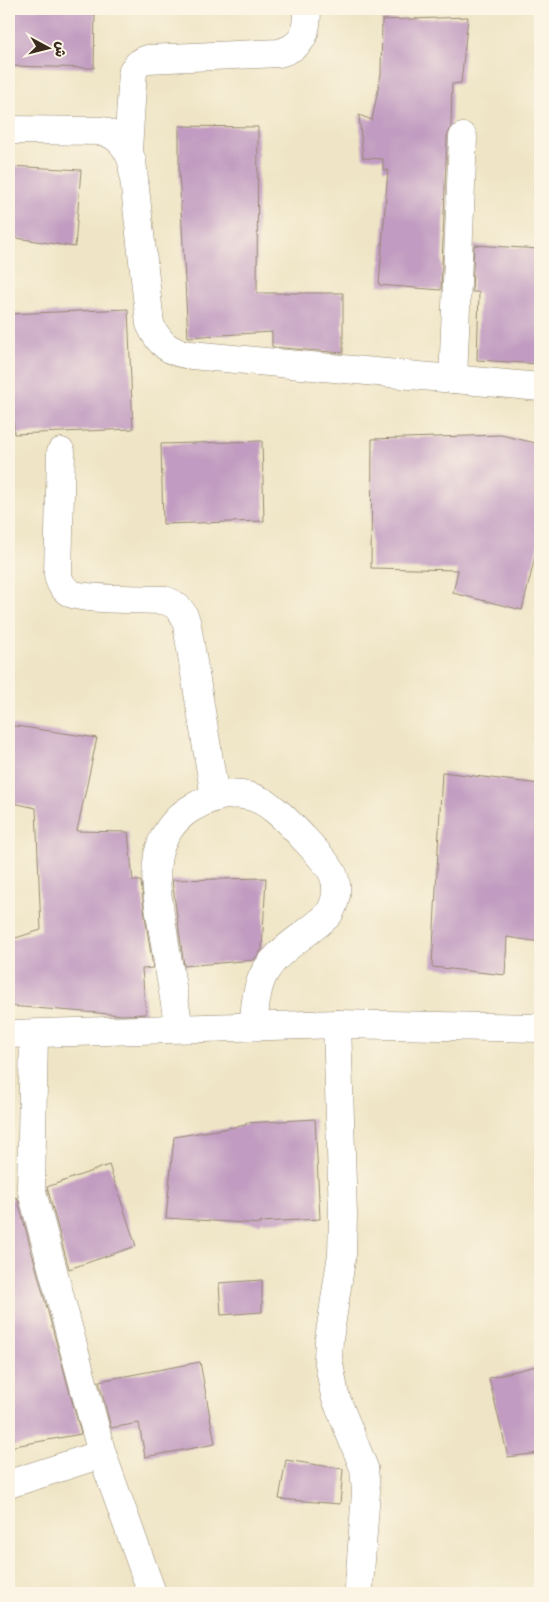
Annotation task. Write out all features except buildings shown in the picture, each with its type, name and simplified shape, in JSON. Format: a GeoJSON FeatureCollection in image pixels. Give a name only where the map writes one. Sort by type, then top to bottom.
{"type":"FeatureCollection","features":[{"type":"Feature","properties":{"kind":"street"},"geometry":{"type":"LineString","coordinates":[[128,150],[133,70],[142,60],[279,53],[290,50],[300,42],[305,33],[307,9]]}},
{"type":"Feature","properties":{"kind":"street"},"geometry":{"type":"LineString","coordinates":[[9,130],[104,131],[122,141],[132,161],[150,324],[161,343],[170,350],[191,356],[540,387]]}},
{"type":"Feature","properties":{"kind":"street"},"geometry":{"type":"LineString","coordinates":[[453,379],[463,137]]}},
{"type":"Feature","properties":{"kind":"street"},"geometry":{"type":"LineString","coordinates":[[62,452],[59,582],[64,588],[78,596],[164,600],[172,602],[180,608],[187,624],[215,797]]}},
{"type":"Feature","properties":{"kind":"street"},"geometry":{"type":"LineString","coordinates":[[179,1028],[157,895],[158,855],[163,840],[170,828],[183,814],[215,797],[232,794],[249,796],[276,810],[329,866],[336,885],[334,906],[329,914],[281,953],[269,966],[260,982],[253,1026]]}},
{"type":"Feature","properties":{"kind":"street"},"geometry":{"type":"LineString","coordinates":[[337,1024],[343,1215],[342,1254],[329,1339],[328,1358],[335,1396],[364,1468],[366,1480],[359,1587]]}},
{"type":"Feature","properties":{"kind":"street"},"geometry":{"type":"LineString","coordinates":[[152,1593],[102,1454],[31,1188],[22,1034],[337,1024],[540,1028]]}},
{"type":"Feature","properties":{"kind":"street"},"geometry":{"type":"LineString","coordinates":[[9,1484],[102,1454]]}}]}
